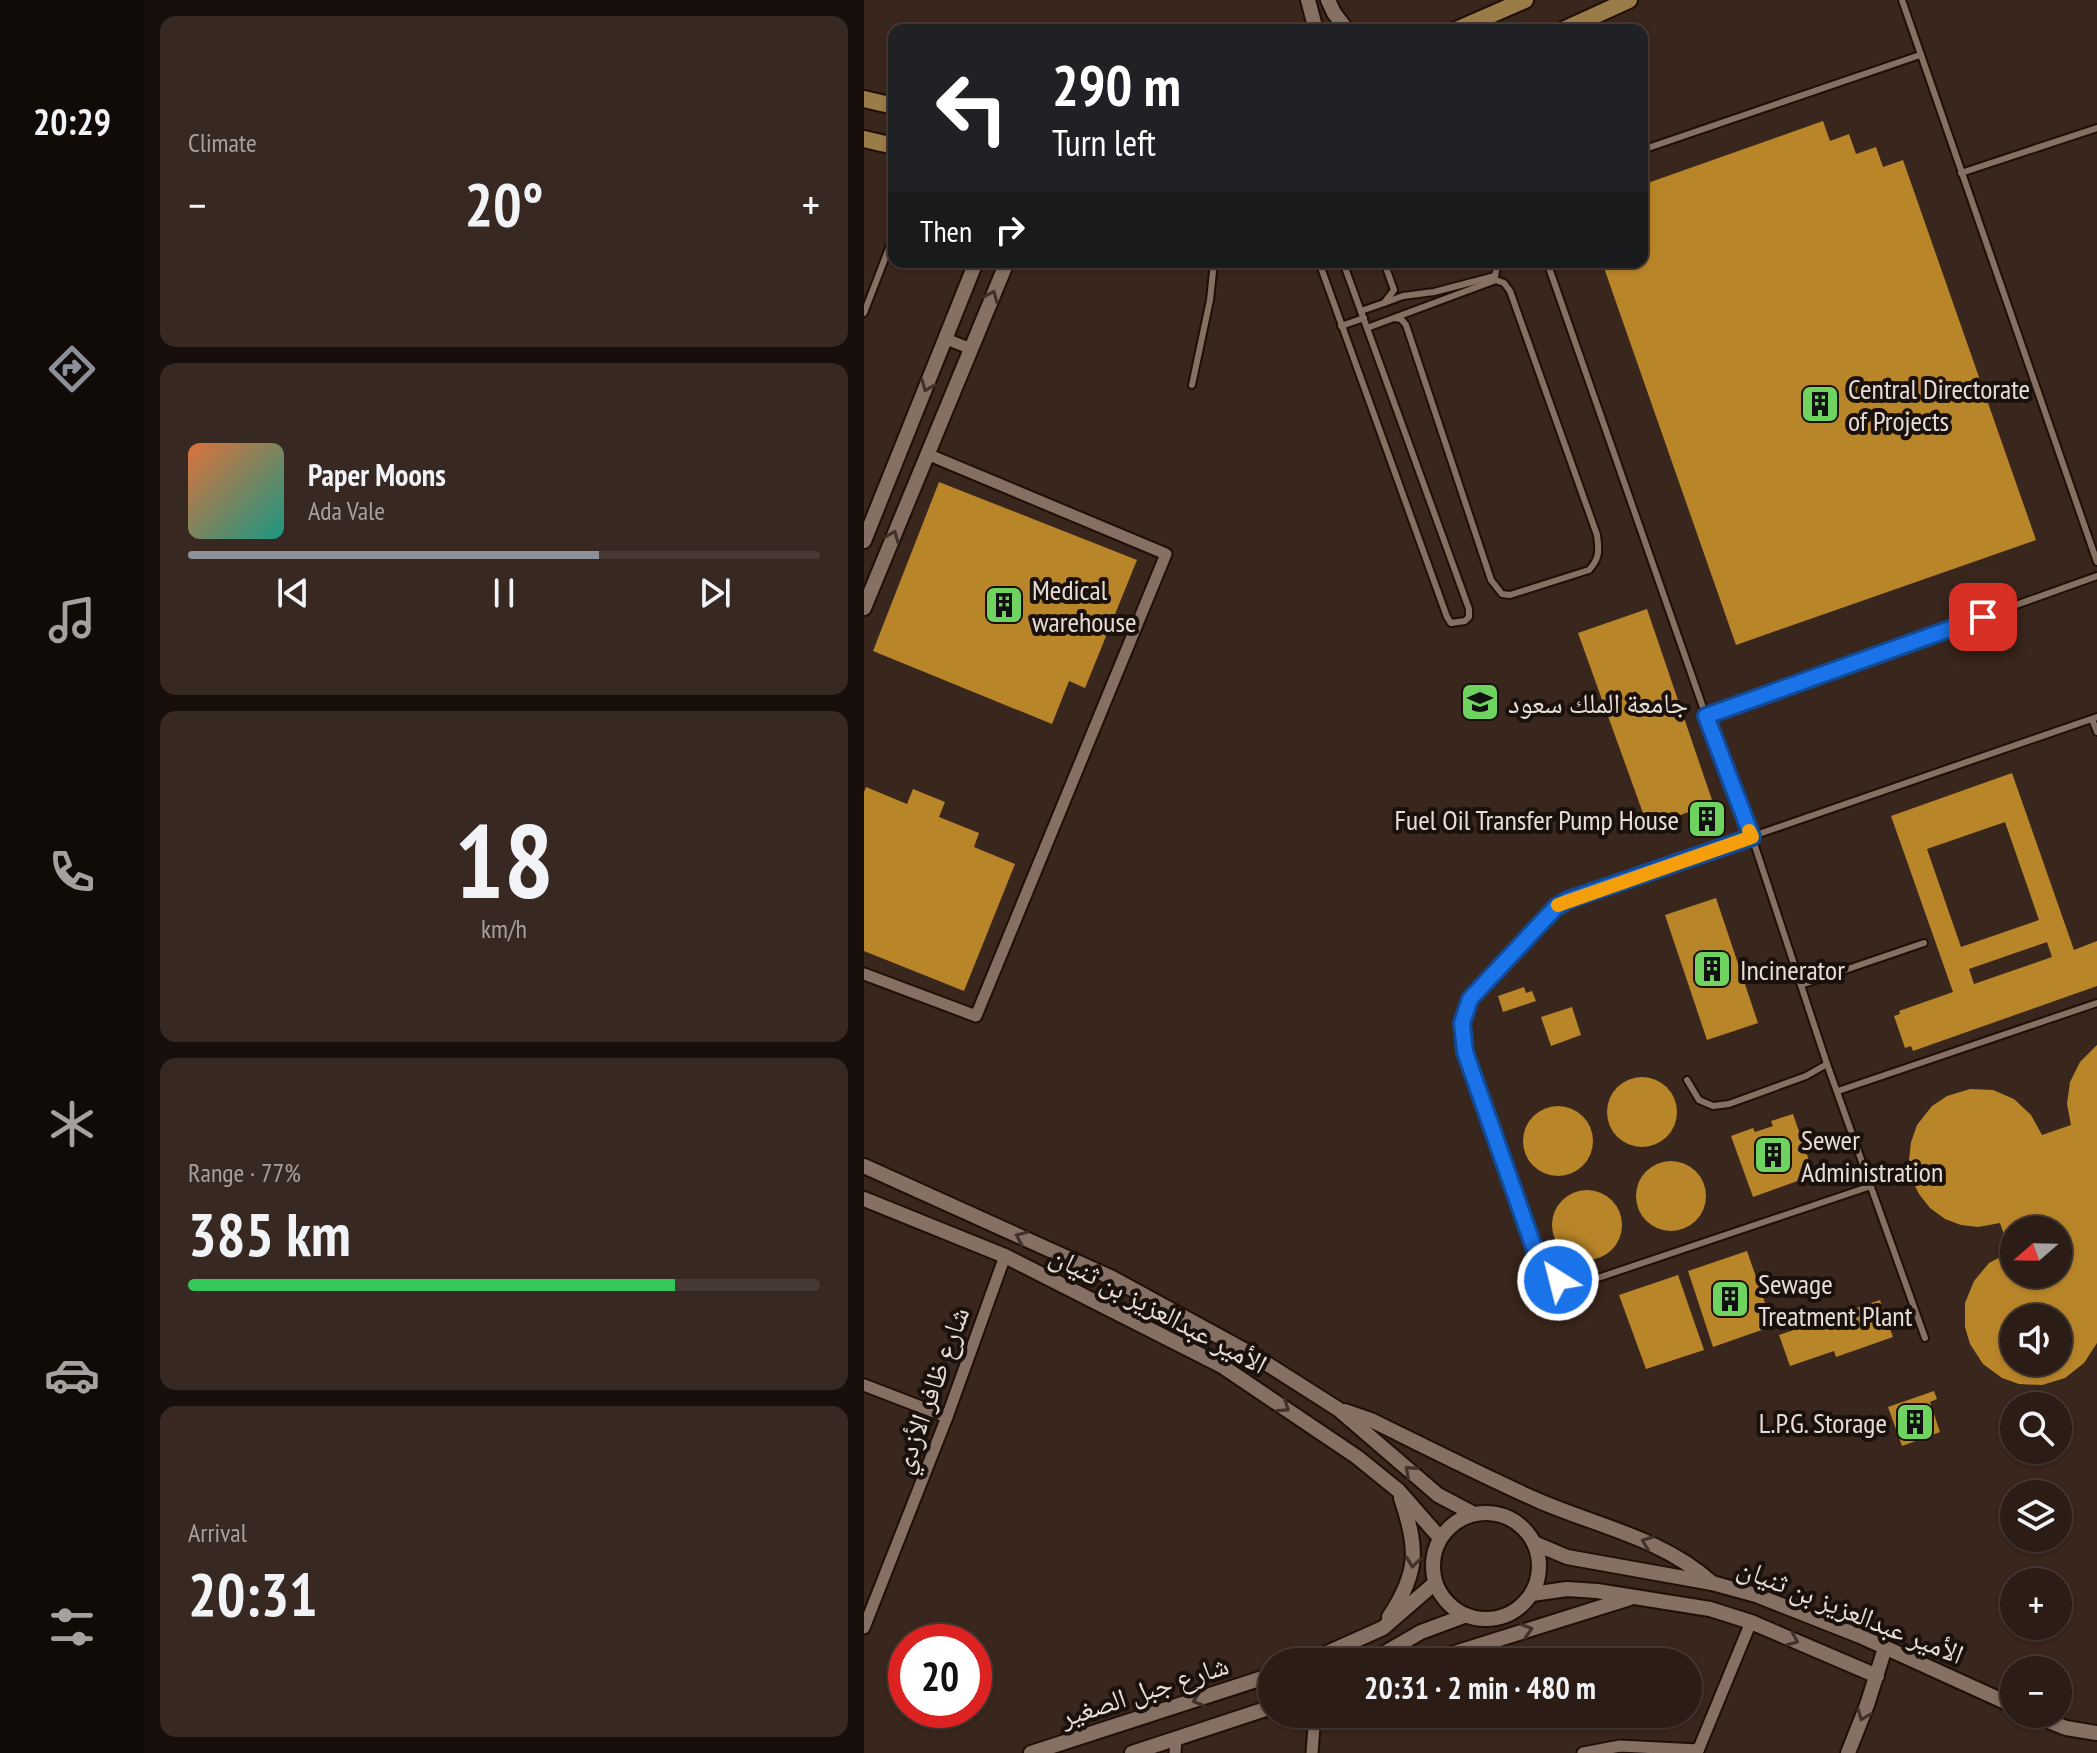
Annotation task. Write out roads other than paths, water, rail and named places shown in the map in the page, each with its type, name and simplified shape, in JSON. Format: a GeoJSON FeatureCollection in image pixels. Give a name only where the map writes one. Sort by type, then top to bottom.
{"type":"FeatureCollection","features":[{"type":"Feature","properties":{"kind":"main road"},"geometry":{"type":"LineString","coordinates":[[1470,24],[1525,0]]}},
{"type":"Feature","properties":{"kind":"main road"},"geometry":{"type":"LineString","coordinates":[[1576,24],[1629,0]]}},
{"type":"Feature","properties":{"kind":"main road"},"geometry":{"type":"LineString","coordinates":[[864,99],[888,105]]}},
{"type":"Feature","properties":{"kind":"main road"},"geometry":{"type":"LineString","coordinates":[[864,139],[888,145]]}},
{"type":"Feature","properties":{"kind":"street"},"geometry":{"type":"LineString","coordinates":[[1308,0],[1314,24]]}},
{"type":"Feature","properties":{"kind":"street"},"geometry":{"type":"LineString","coordinates":[[1328,0],[1342,24]]}},
{"type":"Feature","properties":{"kind":"street"},"geometry":{"type":"LineString","coordinates":[[864,541],[974,268]]}},
{"type":"Feature","properties":{"kind":"street"},"geometry":{"type":"LineString","coordinates":[[864,608],[1004,268]]}},
{"type":"Feature","properties":{"kind":"street"},"geometry":{"type":"LineString","coordinates":[[946,339],[969,348]]}},
{"type":"Feature","properties":{"kind":"street"},"geometry":{"type":"LineString","coordinates":[[864,974],[976,1016],[1166,554],[927,454]]}},
{"type":"Feature","properties":{"kind":"street","name":"الأمير عبدالعزيز بن ثنيان"},"geometry":{"type":"LineString","coordinates":[[867,1167],[1112,1278],[1253,1355],[1338,1409],[1438,1495],[1474,1514]]}},
{"type":"Feature","properties":{"kind":"street","name":"الأمير عبدالعزيز بن ثنيان"},"geometry":{"type":"LineString","coordinates":[[864,1199],[1005,1256],[1222,1366],[1357,1457],[1399,1491],[1440,1538]]}},
{"type":"Feature","properties":{"kind":"street","name":"شارع ظافر الأزدي"},"geometry":{"type":"LineString","coordinates":[[864,1628],[947,1417],[1005,1256]]}},
{"type":"Feature","properties":{"kind":"street"},"geometry":{"type":"LineString","coordinates":[[864,1385],[947,1417]]}},
{"type":"Feature","properties":{"kind":"street","name":"الأمير عبدالعزيز بن ثنيان"},"geometry":{"type":"LineString","coordinates":[[1338,1409],[1371,1420],[1537,1500],[1665,1549],[1695,1567],[1712,1583]]}},
{"type":"Feature","properties":{"kind":"street"},"geometry":{"type":"LineString","coordinates":[[1383,1628],[1405,1593],[1413,1571],[1415,1549],[1399,1491]]}},
{"type":"Feature","properties":{"kind":"street"},"geometry":{"type":"LineString","coordinates":[[1474,1514],[1498,1514],[1519,1524],[1534,1543],[1539,1560],[1538,1577],[1532,1594],[1519,1609],[1502,1618],[1483,1620],[1464,1616],[1446,1602],[1435,1583],[1432,1560],[1440,1538],[1454,1522],[1474,1514]]}},
{"type":"Feature","properties":{"kind":"street","name":"الأمير عبدالعزيز بن ثنيان"},"geometry":{"type":"LineString","coordinates":[[1534,1543],[1567,1557],[1712,1583],[1756,1595],[2000,1700]]}},
{"type":"Feature","properties":{"kind":"street"},"geometry":{"type":"LineString","coordinates":[[1338,1648],[1383,1628],[1435,1583]]}},
{"type":"Feature","properties":{"kind":"street"},"geometry":{"type":"LineString","coordinates":[[1532,1594],[1567,1589],[1634,1597]]}},
{"type":"Feature","properties":{"kind":"street"},"geometry":{"type":"LineString","coordinates":[[1471,1648],[1634,1597]]}},
{"type":"Feature","properties":{"kind":"street","name":"الأمير عبدالعزيز بن ثنيان"},"geometry":{"type":"LineString","coordinates":[[1634,1597],[1710,1609],[1751,1622],[1877,1676]]}},
{"type":"Feature","properties":{"kind":"street"},"geometry":{"type":"LineString","coordinates":[[1393,1648],[1421,1632],[1464,1616]]}},
{"type":"Feature","properties":{"kind":"street"},"geometry":{"type":"LineString","coordinates":[[1583,1753],[1620,1746],[1698,1751],[1751,1622]]}},
{"type":"Feature","properties":{"kind":"street"},"geometry":{"type":"LineString","coordinates":[[1848,1753],[1885,1648]]}},
{"type":"Feature","properties":{"kind":"street","name":"شارع جبل الصغير"},"geometry":{"type":"LineString","coordinates":[[1031,1753],[1258,1680]]}},
{"type":"Feature","properties":{"kind":"street","name":"شارع جبل الصغير"},"geometry":{"type":"LineString","coordinates":[[1132,1753],[1176,1746],[1258,1713]]}},
{"type":"Feature","properties":{"kind":"street"},"geometry":{"type":"LineString","coordinates":[[1312,1753],[1314,1728]]}},
{"type":"Feature","properties":{"kind":"street"},"geometry":{"type":"LineString","coordinates":[[2066,1728],[2097,1733]]}},
{"type":"Feature","properties":{"kind":"lane"},"geometry":{"type":"LineString","coordinates":[[1902,0],[2097,562]]}},
{"type":"Feature","properties":{"kind":"lane"},"geometry":{"type":"LineString","coordinates":[[1648,148],[1920,55]]}},
{"type":"Feature","properties":{"kind":"lane"},"geometry":{"type":"LineString","coordinates":[[1961,173],[2097,128]]}},
{"type":"Feature","properties":{"kind":"lane"},"geometry":{"type":"LineString","coordinates":[[864,313],[888,251]]}},
{"type":"Feature","properties":{"kind":"lane"},"geometry":{"type":"LineString","coordinates":[[1192,385],[1210,300],[1213,268]]}},
{"type":"Feature","properties":{"kind":"lane"},"geometry":{"type":"LineString","coordinates":[[1321,268],[1447,617],[1451,623],[1461,622],[1469,617],[1469,609],[1345,268]]}},
{"type":"Feature","properties":{"kind":"lane"},"geometry":{"type":"LineString","coordinates":[[1384,303],[1394,290],[1386,268]]}},
{"type":"Feature","properties":{"kind":"lane"},"geometry":{"type":"LineString","coordinates":[[1341,326],[1384,303],[1495,276],[1497,268]]}},
{"type":"Feature","properties":{"kind":"lane"},"geometry":{"type":"LineString","coordinates":[[1549,268],[1706,716],[1752,837],[1827,1064],[1925,1338]]}},
{"type":"Feature","properties":{"kind":"lane"},"geometry":{"type":"LineString","coordinates":[[1367,328],[1496,280],[1504,283],[1510,291],[1597,535],[1597,561],[1589,570],[1510,595],[1502,594],[1491,580],[1406,325],[1401,319],[1394,318]]}},
{"type":"Feature","properties":{"kind":"lane"},"geometry":{"type":"LineString","coordinates":[[1706,716],[2097,576]]}},
{"type":"Feature","properties":{"kind":"lane"},"geometry":{"type":"LineString","coordinates":[[1871,1186],[1583,1283],[1564,1283],[1552,1277],[1538,1259],[1465,1052],[1462,1023],[1470,999],[1556,907],[1568,900],[2095,718],[2097,732]]}},
{"type":"Feature","properties":{"kind":"lane"},"geometry":{"type":"LineString","coordinates":[[1801,985],[1924,943]]}},
{"type":"Feature","properties":{"kind":"lane"},"geometry":{"type":"LineString","coordinates":[[1838,1091],[2097,1003]]}},
{"type":"Feature","properties":{"kind":"lane"},"geometry":{"type":"LineString","coordinates":[[1687,1080],[1699,1100],[1720,1106],[1806,1076],[1827,1064]]}},
{"type":"Feature","properties":{"kind":"place","name":"Central Directorate of Projects"},"geometry":{"type":"Point","coordinates":[1820,404]}},
{"type":"Feature","properties":{"kind":"place","name":"Medical warehouse"},"geometry":{"type":"Point","coordinates":[1004,605]}},
{"type":"Feature","properties":{"kind":"place","name":"جامعة الملك سعود"},"geometry":{"type":"Point","coordinates":[1480,702]}},
{"type":"Feature","properties":{"kind":"place","name":"Fuel Oil Transfer Pump House"},"geometry":{"type":"Point","coordinates":[1707,819]}},
{"type":"Feature","properties":{"kind":"place","name":"Incinerator"},"geometry":{"type":"Point","coordinates":[1712,969]}},
{"type":"Feature","properties":{"kind":"place","name":"Sewer Administration"},"geometry":{"type":"Point","coordinates":[1773,1155]}},
{"type":"Feature","properties":{"kind":"place","name":"Sewage Treatment Plant"},"geometry":{"type":"Point","coordinates":[1730,1299]}},
{"type":"Feature","properties":{"kind":"place","name":"L.P.G. Storage"},"geometry":{"type":"Point","coordinates":[1915,1422]}}]}
